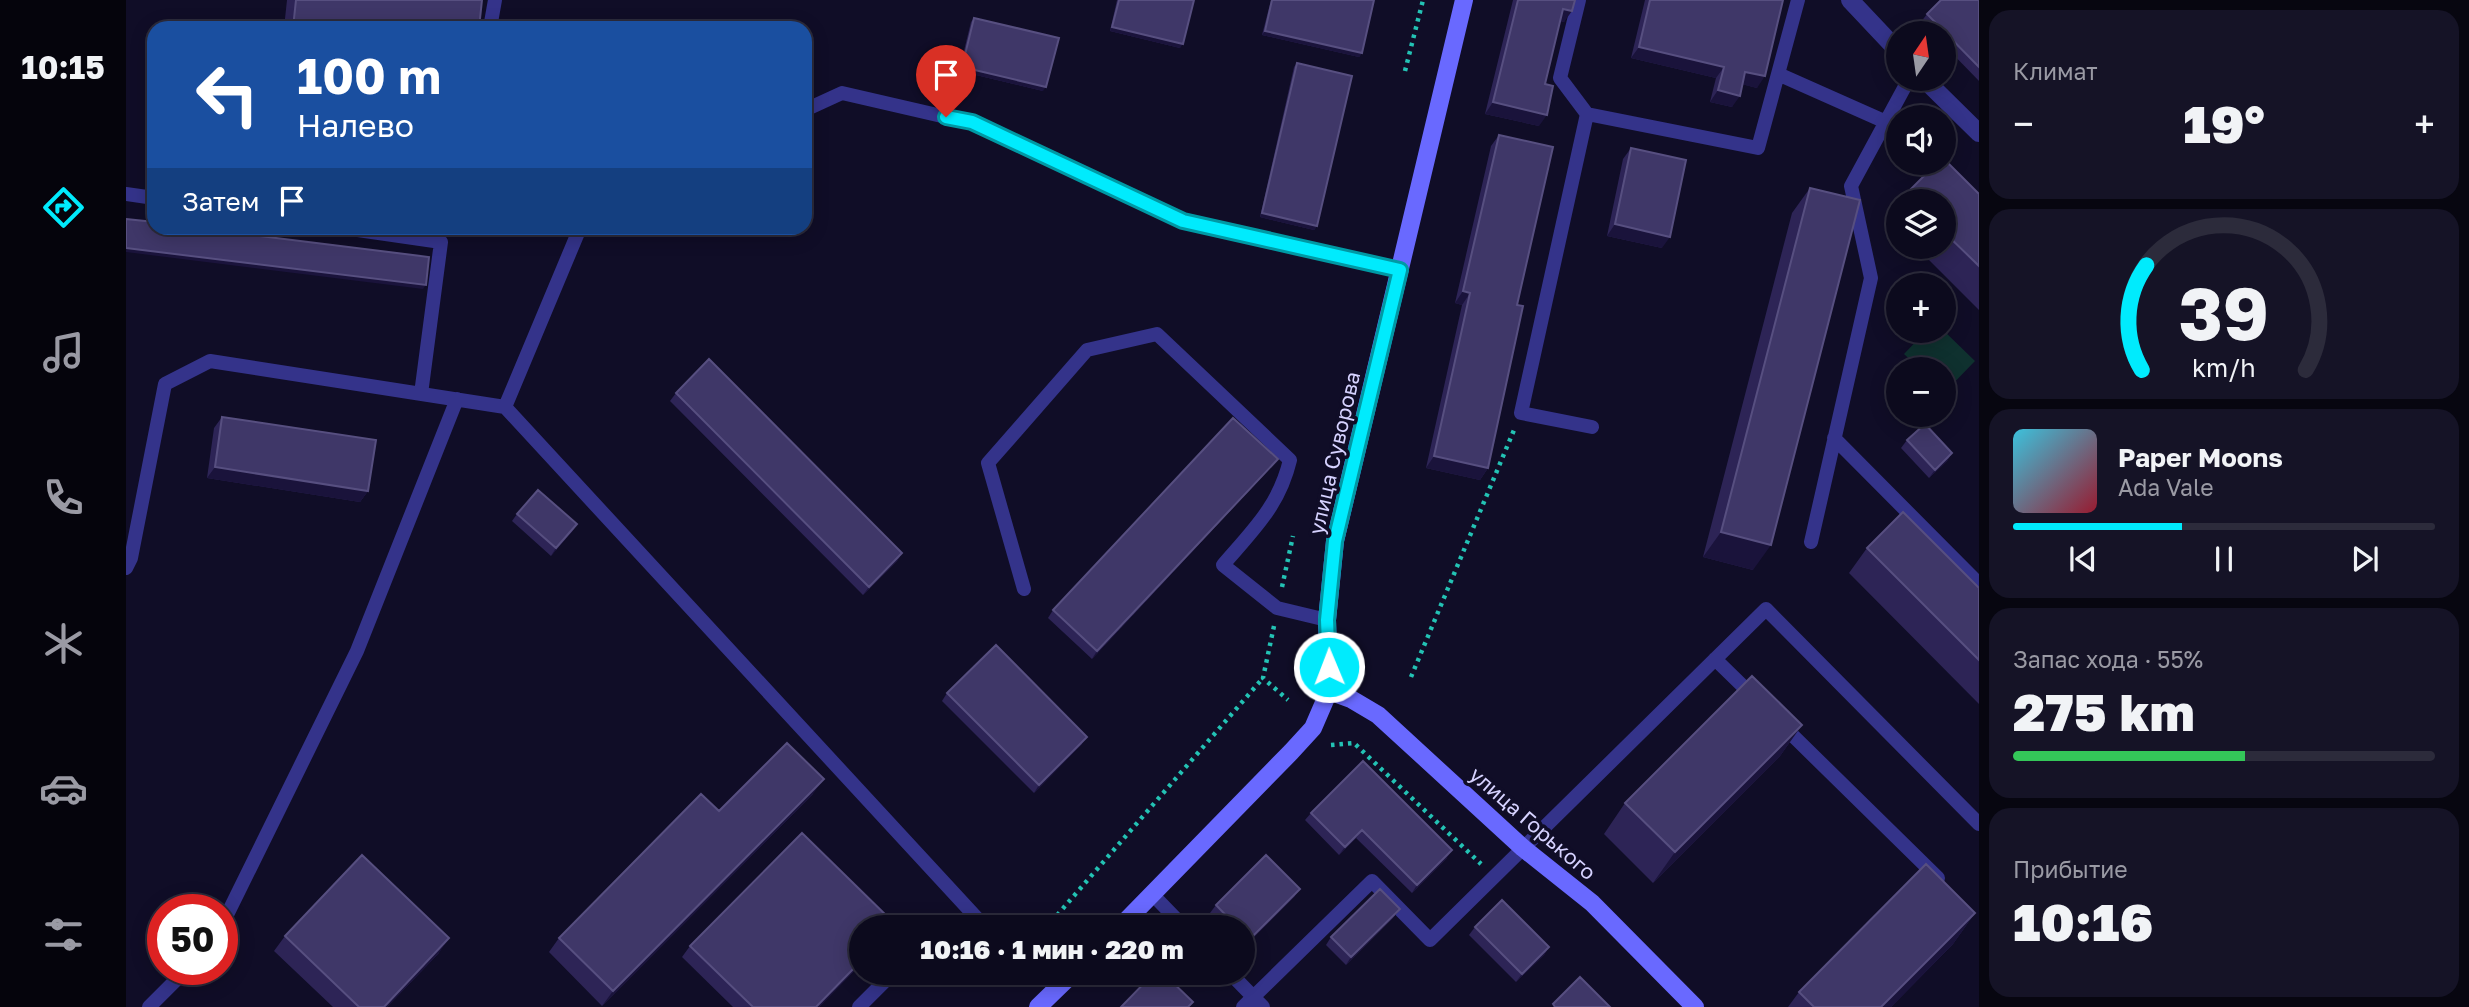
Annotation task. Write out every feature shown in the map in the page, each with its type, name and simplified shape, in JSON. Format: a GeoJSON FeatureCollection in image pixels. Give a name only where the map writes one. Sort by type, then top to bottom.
{"type":"FeatureCollection","features":[{"type":"Feature","properties":{"kind":"main road","name":"улица Суворова"},"geometry":{"type":"LineString","coordinates":[[1132,915],[1313,728],[1329,691],[1327,620],[1335,541],[1464,0]]}},
{"type":"Feature","properties":{"kind":"main road","name":"улица Горького"},"geometry":{"type":"LineString","coordinates":[[1329,691],[1351,699],[1378,715],[1523,848],[1592,903],[1695,1007]]}},
{"type":"Feature","properties":{"kind":"main road"},"geometry":{"type":"LineString","coordinates":[[1038,1007],[1060,985]]}},
{"type":"Feature","properties":{"kind":"street"},"geometry":{"type":"LineString","coordinates":[[1850,0],[1886,38]]}},
{"type":"Feature","properties":{"kind":"street"},"geometry":{"type":"LineString","coordinates":[[1936,91],[1979,133]]}},
{"type":"Feature","properties":{"kind":"lane"},"geometry":{"type":"LineString","coordinates":[[491,21],[495,0]]}},
{"type":"Feature","properties":{"kind":"lane"},"geometry":{"type":"LineString","coordinates":[[1578,0],[1560,78],[1587,114],[1758,148],[1798,0]]}},
{"type":"Feature","properties":{"kind":"lane"},"geometry":{"type":"LineString","coordinates":[[1778,74],[1886,122],[1851,186],[1871,278],[1811,542]]}},
{"type":"Feature","properties":{"kind":"lane"},"geometry":{"type":"LineString","coordinates":[[812,107],[842,93],[972,122],[1183,221],[1400,270]]}},
{"type":"Feature","properties":{"kind":"lane"},"geometry":{"type":"LineString","coordinates":[[1587,114],[1521,413],[1592,427]]}},
{"type":"Feature","properties":{"kind":"lane"},"geometry":{"type":"LineString","coordinates":[[126,194],[147,197]]}},
{"type":"Feature","properties":{"kind":"lane"},"geometry":{"type":"LineString","coordinates":[[392,235],[440,242],[421,394]]}},
{"type":"Feature","properties":{"kind":"lane"},"geometry":{"type":"LineString","coordinates":[[505,407],[577,235]]}},
{"type":"Feature","properties":{"kind":"lane"},"geometry":{"type":"LineString","coordinates":[[1024,589],[988,463],[1087,350],[1157,334],[1290,460],[1285,483],[1274,505],[1223,565],[1278,608],[1327,620]]}},
{"type":"Feature","properties":{"kind":"lane"},"geometry":{"type":"LineString","coordinates":[[126,568],[131,558],[165,384],[210,361],[505,407],[974,915]]}},
{"type":"Feature","properties":{"kind":"lane"},"geometry":{"type":"LineString","coordinates":[[237,894],[357,651],[457,399]]}},
{"type":"Feature","properties":{"kind":"lane"},"geometry":{"type":"LineString","coordinates":[[1834,438],[1979,584]]}},
{"type":"Feature","properties":{"kind":"lane"},"geometry":{"type":"LineString","coordinates":[[1239,985],[1253,1004],[1372,881],[1430,940],[1766,609],[1979,824]]}},
{"type":"Feature","properties":{"kind":"lane"},"geometry":{"type":"LineString","coordinates":[[1715,659],[1950,889]]}},
{"type":"Feature","properties":{"kind":"lane"},"geometry":{"type":"LineString","coordinates":[[1153,895],[1172,915]]}},
{"type":"Feature","properties":{"kind":"lane"},"geometry":{"type":"LineString","coordinates":[[149,1007],[171,985]]}},
{"type":"Feature","properties":{"kind":"lane"},"geometry":{"type":"LineString","coordinates":[[859,1007],[880,985]]}},
{"type":"Feature","properties":{"kind":"path"},"geometry":{"type":"LineString","coordinates":[[1405,71],[1423,0]]}},
{"type":"Feature","properties":{"kind":"path"},"geometry":{"type":"LineString","coordinates":[[1411,677],[1521,413]]}},
{"type":"Feature","properties":{"kind":"path"},"geometry":{"type":"LineString","coordinates":[[1056,915],[1263,678]]}},
{"type":"Feature","properties":{"kind":"path"},"geometry":{"type":"LineString","coordinates":[[1331,746],[1354,743],[1494,877]]}},
{"type":"Feature","properties":{"kind":"green space"},"geometry":{"type":"Polygon","coordinates":[[[1915,343],[1956,343],[1975,361],[1956,381],[1956,357],[1907,357],[1904,354],[1915,343]]]}},
{"type":"Feature","properties":{"kind":"building"},"geometry":{"type":"Polygon","coordinates":[[[296,0],[482,0],[480,21],[294,21],[296,0]]]}},
{"type":"Feature","properties":{"kind":"building"},"geometry":{"type":"Polygon","coordinates":[[[1119,0],[1194,0],[1183,44],[1112,27],[1119,0]]]}},
{"type":"Feature","properties":{"kind":"building"},"geometry":{"type":"Polygon","coordinates":[[[1272,0],[1374,0],[1362,53],[1265,31],[1272,0]]]}},
{"type":"Feature","properties":{"kind":"building"},"geometry":{"type":"Polygon","coordinates":[[[1518,0],[1575,0],[1572,11],[1563,9],[1545,84],[1553,86],[1547,115],[1493,102],[1518,0]]]}},
{"type":"Feature","properties":{"kind":"building"},"geometry":{"type":"Polygon","coordinates":[[[1650,0],[1783,0],[1765,76],[1745,72],[1740,96],[1718,90],[1724,67],[1639,47],[1650,0]]]}},
{"type":"Feature","properties":{"kind":"building"},"geometry":{"type":"Polygon","coordinates":[[[1941,0],[1979,0],[1979,67],[1956,44],[1956,21],[1934,21],[1927,14],[1941,0]]]}},
{"type":"Feature","properties":{"kind":"building"},"geometry":{"type":"Polygon","coordinates":[[[974,18],[1059,38],[1046,87],[962,67],[974,18]]]}},
{"type":"Feature","properties":{"kind":"building"},"geometry":{"type":"Polygon","coordinates":[[[1297,63],[1352,76],[1317,226],[1262,213],[1297,63]]]}},
{"type":"Feature","properties":{"kind":"building"},"geometry":{"type":"Polygon","coordinates":[[[1499,135],[1553,147],[1517,305],[1523,306],[1488,468],[1434,456],[1470,293],[1463,291],[1499,135]]]}},
{"type":"Feature","properties":{"kind":"building"},"geometry":{"type":"Polygon","coordinates":[[[1631,148],[1686,160],[1670,237],[1615,224],[1631,148]]]}},
{"type":"Feature","properties":{"kind":"building"},"geometry":{"type":"Polygon","coordinates":[[[1956,171],[1979,194],[1979,266],[1956,244],[1956,189],[1911,189],[1925,175],[1956,175],[1956,171]]]}},
{"type":"Feature","properties":{"kind":"building"},"geometry":{"type":"Polygon","coordinates":[[[1810,188],[1860,200],[1771,545],[1721,532],[1810,188]]]}},
{"type":"Feature","properties":{"kind":"building"},"geometry":{"type":"Polygon","coordinates":[[[126,219],[147,221],[147,235],[251,235],[429,257],[426,285],[126,248],[126,219]]]}},
{"type":"Feature","properties":{"kind":"building"},"geometry":{"type":"Polygon","coordinates":[[[709,359],[902,553],[869,587],[676,393],[709,359]]]}},
{"type":"Feature","properties":{"kind":"building"},"geometry":{"type":"Polygon","coordinates":[[[222,417],[376,440],[368,491],[215,467],[222,417]]]}},
{"type":"Feature","properties":{"kind":"building"},"geometry":{"type":"Polygon","coordinates":[[[1233,418],[1278,459],[1097,651],[1053,610],[1233,418]]]}},
{"type":"Feature","properties":{"kind":"building"},"geometry":{"type":"Polygon","coordinates":[[[1922,427],[1928,427],[1952,453],[1935,470],[1907,440],[1922,427]]]}},
{"type":"Feature","properties":{"kind":"building"},"geometry":{"type":"Polygon","coordinates":[[[538,490],[577,524],[556,548],[517,514],[538,490]]]}},
{"type":"Feature","properties":{"kind":"building"},"geometry":{"type":"Polygon","coordinates":[[[1903,512],[1979,588],[1979,660],[1867,548],[1903,512]]]}},
{"type":"Feature","properties":{"kind":"building"},"geometry":{"type":"Polygon","coordinates":[[[996,645],[1087,737],[1039,785],[947,693],[996,645]]]}},
{"type":"Feature","properties":{"kind":"building"},"geometry":{"type":"Polygon","coordinates":[[[1752,676],[1802,725],[1675,852],[1625,803],[1752,676]]]}},
{"type":"Feature","properties":{"kind":"building"},"geometry":{"type":"Polygon","coordinates":[[[787,743],[824,779],[613,991],[559,938],[701,794],[719,811],[787,743]]]}},
{"type":"Feature","properties":{"kind":"building"},"geometry":{"type":"Polygon","coordinates":[[[1363,761],[1452,850],[1417,885],[1362,830],[1345,847],[1311,813],[1363,761]]]}},
{"type":"Feature","properties":{"kind":"building"},"geometry":{"type":"Polygon","coordinates":[[[802,833],[886,915],[849,915],[849,973],[816,1007],[753,1007],[690,946],[802,833]]]}},
{"type":"Feature","properties":{"kind":"building"},"geometry":{"type":"Polygon","coordinates":[[[362,855],[449,938],[384,1007],[359,1007],[285,936],[362,855]]]}},
{"type":"Feature","properties":{"kind":"building"},"geometry":{"type":"Polygon","coordinates":[[[1266,855],[1300,889],[1255,934],[1255,915],[1226,915],[1216,905],[1266,855]]]}},
{"type":"Feature","properties":{"kind":"building"},"geometry":{"type":"Polygon","coordinates":[[[1926,864],[1975,913],[1881,1007],[1814,1007],[1799,992],[1926,864]]]}},
{"type":"Feature","properties":{"kind":"building"},"geometry":{"type":"Polygon","coordinates":[[[1380,889],[1400,909],[1351,957],[1331,937],[1380,889]]]}},
{"type":"Feature","properties":{"kind":"building"},"geometry":{"type":"Polygon","coordinates":[[[1502,900],[1549,947],[1522,974],[1475,927],[1502,900]]]}},
{"type":"Feature","properties":{"kind":"building"},"geometry":{"type":"Polygon","coordinates":[[[1580,977],[1610,1007],[1555,1007],[1553,1004],[1580,977]]]}},
{"type":"Feature","properties":{"kind":"building"},"geometry":{"type":"Polygon","coordinates":[[[1142,985],[1175,985],[1193,1002],[1188,1007],[1121,1007],[1142,985]]]}},
{"type":"Feature","properties":{"kind":"route"},"geometry":{"type":"LineString","coordinates":[[946,117],[972,122],[1183,221],[1400,270],[1335,541],[1327,620],[1329,667]]}}]}
